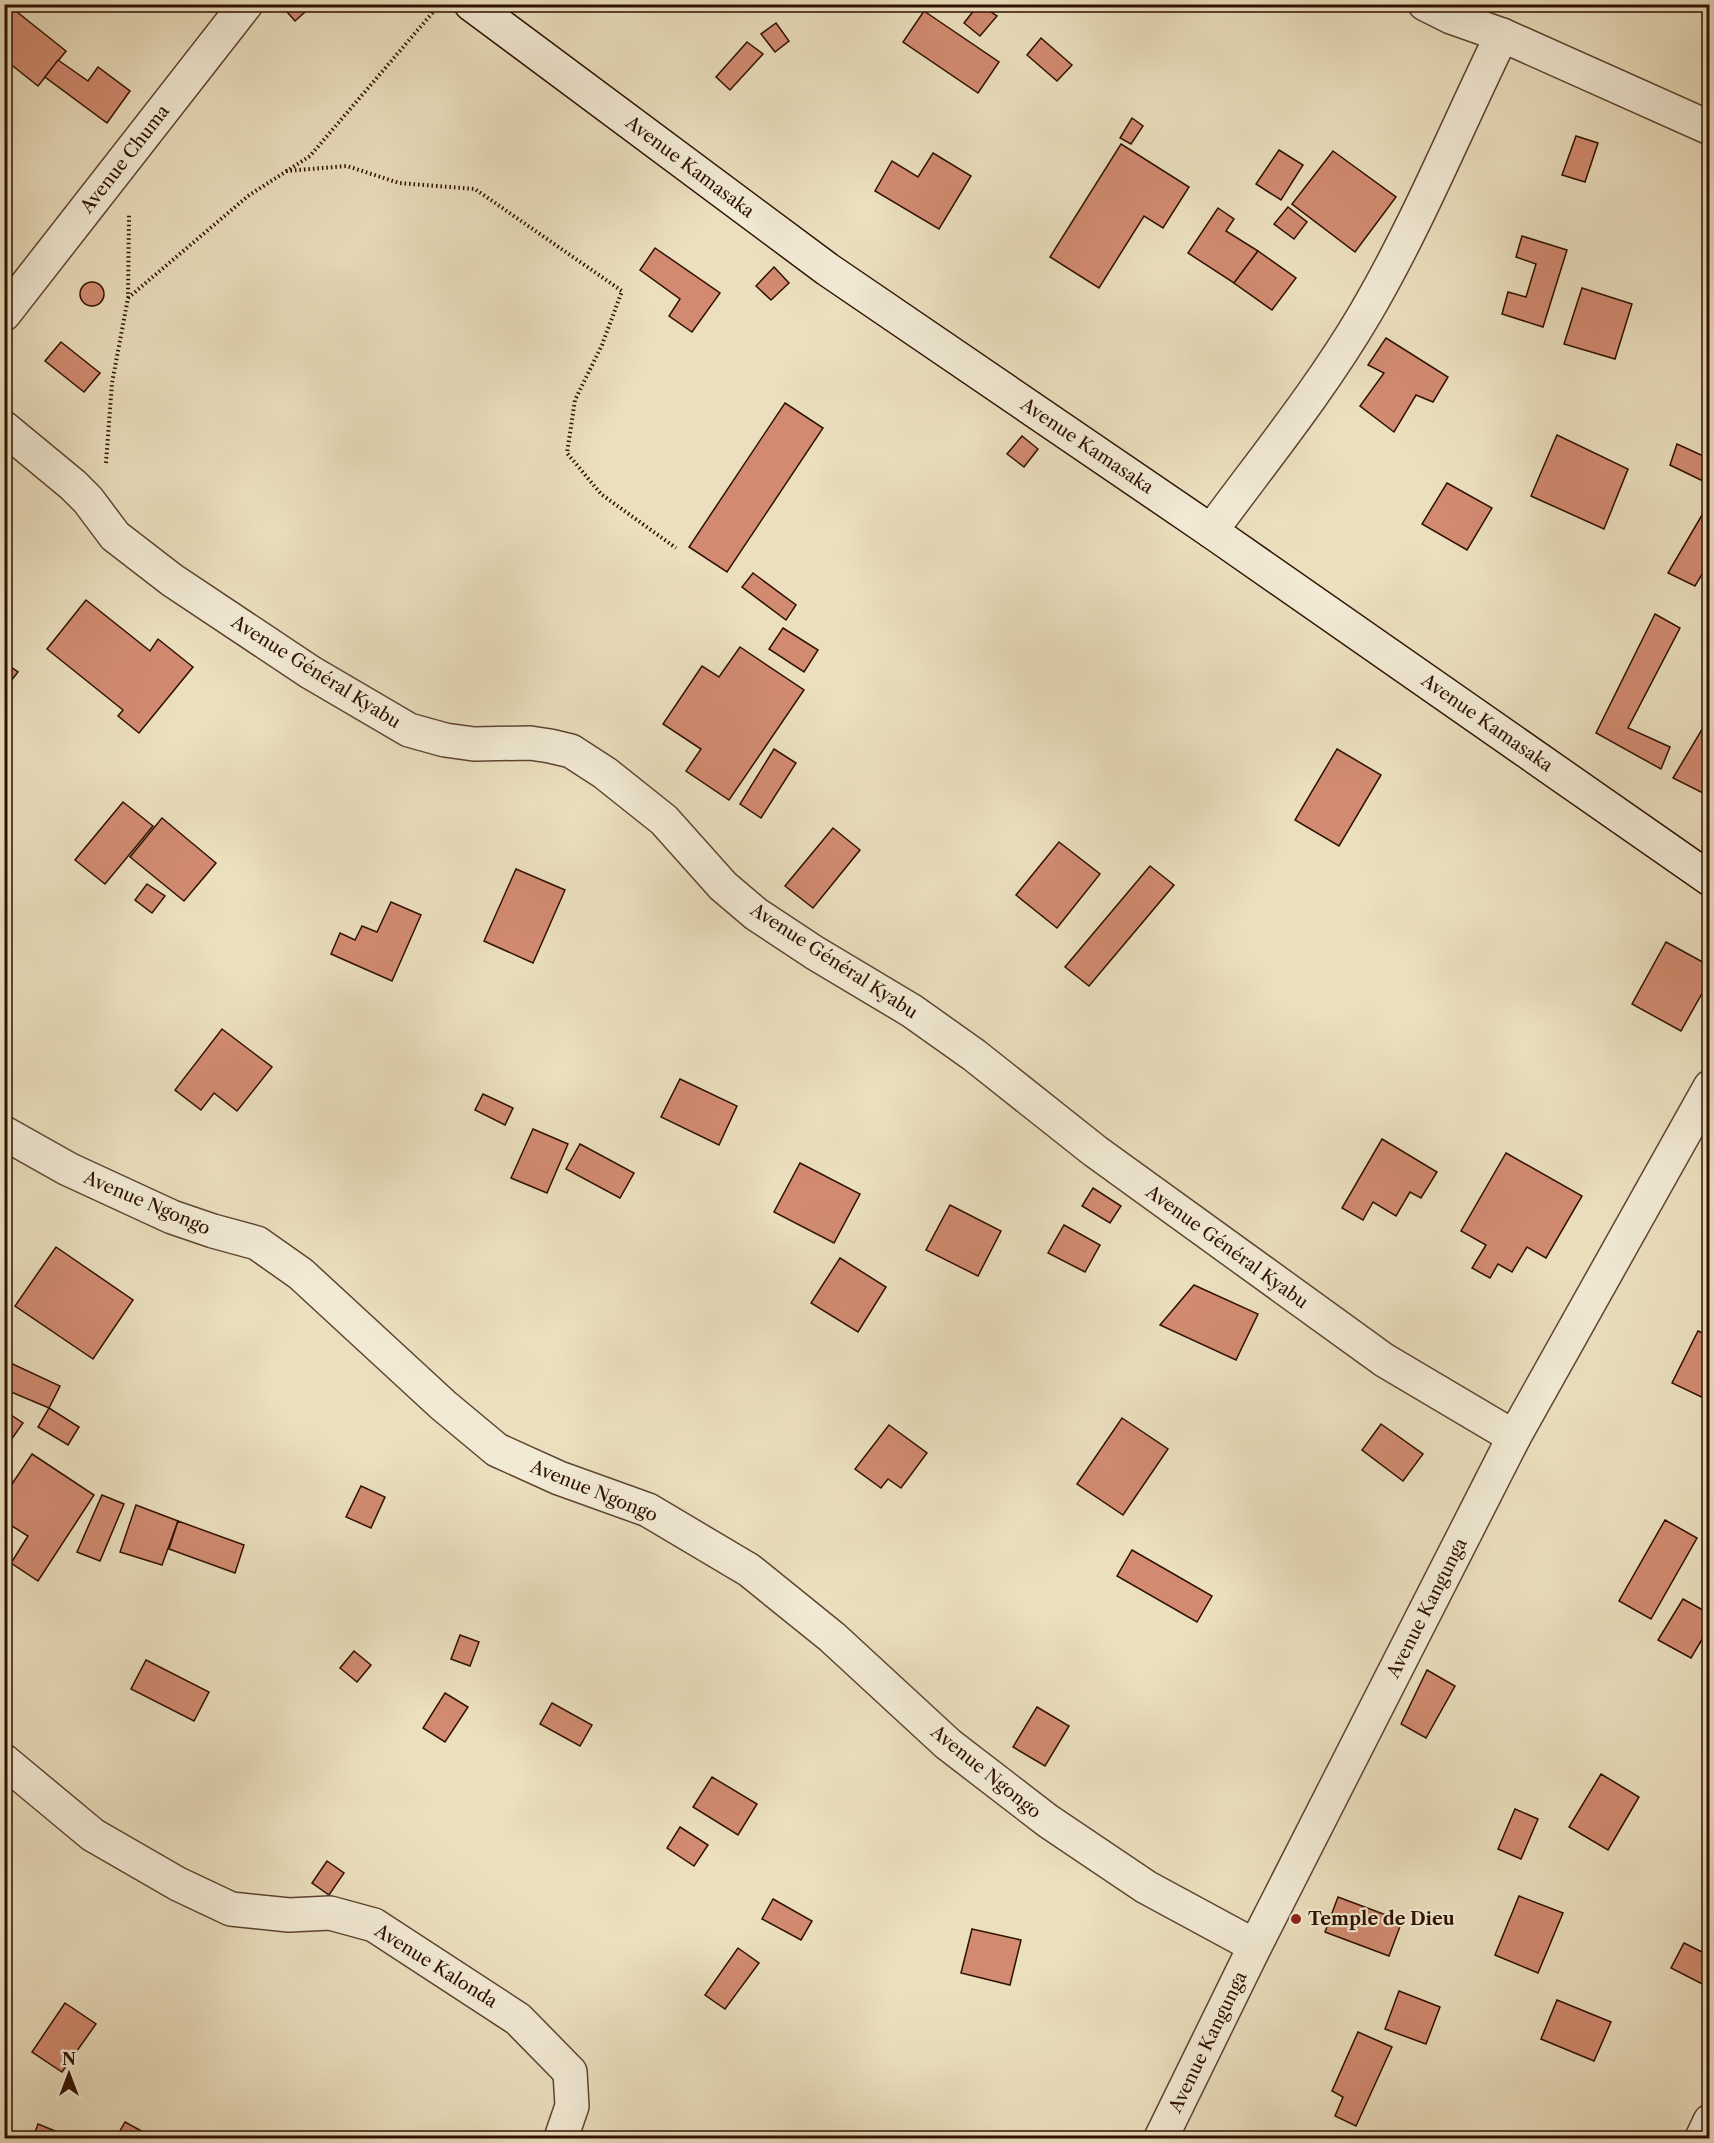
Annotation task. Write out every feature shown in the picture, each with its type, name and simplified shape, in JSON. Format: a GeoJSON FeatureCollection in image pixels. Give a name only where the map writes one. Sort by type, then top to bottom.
{"type":"FeatureCollection","features":[{"type":"Feature","properties":{"kind":"street","name":"Avenue Chuma"},"geometry":{"type":"LineString","coordinates":[[4,314],[246,4]]}},
{"type":"Feature","properties":{"kind":"street","name":"Avenue Kamasaka"},"geometry":{"type":"LineString","coordinates":[[471,4],[827,269],[1211,531],[1710,879]]}},
{"type":"Feature","properties":{"kind":"street"},"geometry":{"type":"LineString","coordinates":[[1425,4],[1451,17],[1502,35],[1710,128]]}},
{"type":"Feature","properties":{"kind":"street"},"geometry":{"type":"LineString","coordinates":[[1211,531],[1309,399],[1365,314],[1426,199],[1502,35]]}},
{"type":"Feature","properties":{"kind":"street","name":"Avenue Général Kyabu"},"geometry":{"type":"LineString","coordinates":[[4,428],[73,485],[88,500],[115,536],[172,580],[310,672],[399,724],[445,740],[474,744],[530,743],[550,746],[571,751],[605,773],[664,820],[723,886],[756,914],[815,953],[912,1011],[974,1055],[1105,1158],[1384,1360],[1514,1437]]}},
{"type":"Feature","properties":{"kind":"street","name":"Avenue Kangunga"},"geometry":{"type":"LineString","coordinates":[[1161,2139],[1254,1946],[1514,1437],[1710,1087]]}},
{"type":"Feature","properties":{"kind":"street","name":"Avenue Ngongo"},"geometry":{"type":"LineString","coordinates":[[4,1133],[68,1169],[134,1201],[192,1224],[257,1243],[271,1252],[301,1274],[443,1406],[497,1450],[559,1478],[648,1510],[749,1570],[832,1637],[948,1744],[1048,1821],[1146,1887],[1254,1946]]}},
{"type":"Feature","properties":{"kind":"street","name":"Avenue Kalonda"},"geometry":{"type":"LineString","coordinates":[[4,1761],[93,1835],[178,1884],[231,1909],[289,1915],[330,1913],[374,1925],[518,2019],[570,2072],[572,2106],[561,2139]]}},
{"type":"Feature","properties":{"kind":"street"},"geometry":{"type":"LineString","coordinates":[[1702,2139],[1710,2121]]}},
{"type":"Feature","properties":{"kind":"path"},"geometry":{"type":"LineString","coordinates":[[128,298],[248,196],[310,156],[440,4]]}},
{"type":"Feature","properties":{"kind":"path"},"geometry":{"type":"LineString","coordinates":[[285,171],[347,166],[399,183],[475,189],[622,291],[602,345],[574,400],[567,453],[601,494],[676,548]]}},
{"type":"Feature","properties":{"kind":"path"},"geometry":{"type":"LineString","coordinates":[[106,468],[112,383],[128,298],[130,208]]}},
{"type":"Feature","properties":{"kind":"building"},"geometry":{"type":"Polygon","coordinates":[[[4,4],[7,4],[66,51],[38,86],[4,59],[4,4]]]}},
{"type":"Feature","properties":{"kind":"building"},"geometry":{"type":"Polygon","coordinates":[[[280,4],[314,4],[295,21],[280,4]]]}},
{"type":"Feature","properties":{"kind":"building"},"geometry":{"type":"Polygon","coordinates":[[[979,4],[997,16],[980,36],[964,23],[979,4]]]}},
{"type":"Feature","properties":{"kind":"building"},"geometry":{"type":"Polygon","coordinates":[[[924,11],[999,62],[978,93],[903,42],[924,11]]]}},
{"type":"Feature","properties":{"kind":"building"},"geometry":{"type":"Polygon","coordinates":[[[776,23],[789,41],[775,52],[761,34],[776,23]]]}},
{"type":"Feature","properties":{"kind":"building"},"geometry":{"type":"Polygon","coordinates":[[[1041,38],[1072,65],[1057,81],[1027,55],[1041,38]]]}},
{"type":"Feature","properties":{"kind":"building"},"geometry":{"type":"Polygon","coordinates":[[[747,42],[763,54],[730,90],[716,77],[747,42]]]}},
{"type":"Feature","properties":{"kind":"building"},"geometry":{"type":"Polygon","coordinates":[[[58,60],[88,81],[98,67],[130,91],[107,123],[45,77],[58,60]]]}},
{"type":"Feature","properties":{"kind":"building"},"geometry":{"type":"Polygon","coordinates":[[[1132,118],[1143,126],[1131,144],[1120,138],[1132,118]]]}},
{"type":"Feature","properties":{"kind":"building"},"geometry":{"type":"Polygon","coordinates":[[[1576,136],[1598,143],[1585,182],[1562,175],[1576,136]]]}},
{"type":"Feature","properties":{"kind":"building"},"geometry":{"type":"Polygon","coordinates":[[[1121,144],[1189,187],[1163,228],[1144,216],[1099,288],[1050,257],[1121,144]]]}},
{"type":"Feature","properties":{"kind":"building"},"geometry":{"type":"Polygon","coordinates":[[[1279,150],[1303,165],[1281,200],[1256,184],[1279,150]]]}},
{"type":"Feature","properties":{"kind":"building"},"geometry":{"type":"Polygon","coordinates":[[[1333,151],[1396,197],[1355,252],[1292,204],[1333,151]]]}},
{"type":"Feature","properties":{"kind":"building"},"geometry":{"type":"Polygon","coordinates":[[[933,153],[971,176],[939,229],[875,191],[892,161],[918,177],[933,153]]]}},
{"type":"Feature","properties":{"kind":"building"},"geometry":{"type":"Polygon","coordinates":[[[1288,207],[1307,222],[1294,239],[1274,224],[1288,207]]]}},
{"type":"Feature","properties":{"kind":"building"},"geometry":{"type":"Polygon","coordinates":[[[1218,208],[1234,219],[1226,231],[1258,251],[1234,283],[1188,253],[1218,208]]]}},
{"type":"Feature","properties":{"kind":"building"},"geometry":{"type":"Polygon","coordinates":[[[1522,236],[1567,250],[1543,327],[1502,314],[1508,292],[1526,297],[1536,264],[1516,257],[1522,236]]]}},
{"type":"Feature","properties":{"kind":"building"},"geometry":{"type":"Polygon","coordinates":[[[655,248],[720,293],[692,332],[669,316],[680,299],[640,270],[655,248]]]}},
{"type":"Feature","properties":{"kind":"building"},"geometry":{"type":"Polygon","coordinates":[[[1258,251],[1296,278],[1272,310],[1234,283],[1258,251]]]}},
{"type":"Feature","properties":{"kind":"building"},"geometry":{"type":"Polygon","coordinates":[[[774,267],[789,283],[771,300],[756,286],[774,267]]]}},
{"type":"Feature","properties":{"kind":"building"},"geometry":{"type":"Polygon","coordinates":[[[92,282],[101,285],[104,294],[101,303],[92,306],[83,303],[80,294],[83,285],[92,282]]]}},
{"type":"Feature","properties":{"kind":"building"},"geometry":{"type":"Polygon","coordinates":[[[1582,288],[1632,304],[1615,359],[1564,344],[1582,288]]]}},
{"type":"Feature","properties":{"kind":"building"},"geometry":{"type":"Polygon","coordinates":[[[1386,338],[1448,377],[1433,402],[1416,395],[1394,432],[1360,406],[1384,373],[1368,365],[1386,338]]]}},
{"type":"Feature","properties":{"kind":"building"},"geometry":{"type":"Polygon","coordinates":[[[61,342],[100,373],[84,392],[45,361],[61,342]]]}},
{"type":"Feature","properties":{"kind":"building"},"geometry":{"type":"Polygon","coordinates":[[[785,403],[823,428],[727,572],[689,547],[785,403]]]}},
{"type":"Feature","properties":{"kind":"building"},"geometry":{"type":"Polygon","coordinates":[[[1557,435],[1628,469],[1604,529],[1531,496],[1557,435]]]}},
{"type":"Feature","properties":{"kind":"building"},"geometry":{"type":"Polygon","coordinates":[[[1022,436],[1038,449],[1024,467],[1007,454],[1022,436]]]}},
{"type":"Feature","properties":{"kind":"building"},"geometry":{"type":"Polygon","coordinates":[[[1677,444],[1710,459],[1710,477],[1707,483],[1670,465],[1677,444]]]}},
{"type":"Feature","properties":{"kind":"building"},"geometry":{"type":"Polygon","coordinates":[[[1447,483],[1492,508],[1467,550],[1422,524],[1447,483]]]}},
{"type":"Feature","properties":{"kind":"building"},"geometry":{"type":"Polygon","coordinates":[[[1702,515],[1710,519],[1710,561],[1695,586],[1668,573],[1702,515]]]}},
{"type":"Feature","properties":{"kind":"building"},"geometry":{"type":"Polygon","coordinates":[[[753,573],[796,605],[786,620],[742,587],[753,573]]]}},
{"type":"Feature","properties":{"kind":"building"},"geometry":{"type":"Polygon","coordinates":[[[86,600],[150,651],[158,639],[193,667],[139,733],[118,716],[123,710],[47,649],[86,600]]]}},
{"type":"Feature","properties":{"kind":"building"},"geometry":{"type":"Polygon","coordinates":[[[1655,614],[1680,628],[1628,728],[1670,747],[1661,769],[1596,733],[1655,614]]]}},
{"type":"Feature","properties":{"kind":"building"},"geometry":{"type":"Polygon","coordinates":[[[783,628],[818,650],[804,672],[769,649],[783,628]]]}},
{"type":"Feature","properties":{"kind":"building"},"geometry":{"type":"Polygon","coordinates":[[[740,647],[804,690],[729,800],[686,771],[701,749],[663,724],[702,666],[719,677],[740,647]]]}},
{"type":"Feature","properties":{"kind":"building"},"geometry":{"type":"Polygon","coordinates":[[[4,662],[18,672],[4,690],[4,662]]]}},
{"type":"Feature","properties":{"kind":"building"},"geometry":{"type":"Polygon","coordinates":[[[1710,716],[1710,785],[1705,794],[1673,778],[1710,716]]]}},
{"type":"Feature","properties":{"kind":"building"},"geometry":{"type":"Polygon","coordinates":[[[774,749],[796,763],[761,818],[740,804],[774,749]]]}},
{"type":"Feature","properties":{"kind":"building"},"geometry":{"type":"Polygon","coordinates":[[[1337,749],[1381,775],[1339,846],[1295,820],[1337,749]]]}},
{"type":"Feature","properties":{"kind":"building"},"geometry":{"type":"Polygon","coordinates":[[[123,802],[153,826],[105,884],[75,860],[123,802]]]}},
{"type":"Feature","properties":{"kind":"building"},"geometry":{"type":"Polygon","coordinates":[[[162,818],[216,863],[184,901],[130,857],[162,818]]]}},
{"type":"Feature","properties":{"kind":"building"},"geometry":{"type":"Polygon","coordinates":[[[833,828],[860,850],[813,908],[785,886],[833,828]]]}},
{"type":"Feature","properties":{"kind":"building"},"geometry":{"type":"Polygon","coordinates":[[[1059,842],[1100,874],[1057,928],[1016,895],[1059,842]]]}},
{"type":"Feature","properties":{"kind":"building"},"geometry":{"type":"Polygon","coordinates":[[[1150,866],[1174,885],[1089,986],[1065,967],[1150,866]]]}},
{"type":"Feature","properties":{"kind":"building"},"geometry":{"type":"Polygon","coordinates":[[[516,869],[565,890],[533,963],[484,941],[516,869]]]}},
{"type":"Feature","properties":{"kind":"building"},"geometry":{"type":"Polygon","coordinates":[[[147,884],[165,896],[152,913],[135,900],[147,884]]]}},
{"type":"Feature","properties":{"kind":"building"},"geometry":{"type":"Polygon","coordinates":[[[391,902],[421,915],[392,981],[331,954],[340,933],[355,940],[362,926],[377,932],[391,902]]]}},
{"type":"Feature","properties":{"kind":"building"},"geometry":{"type":"Polygon","coordinates":[[[1666,942],[1710,966],[1710,979],[1681,1031],[1632,1004],[1666,942]]]}},
{"type":"Feature","properties":{"kind":"building"},"geometry":{"type":"Polygon","coordinates":[[[222,1029],[272,1067],[237,1111],[214,1093],[201,1110],[175,1090],[222,1029]]]}},
{"type":"Feature","properties":{"kind":"building"},"geometry":{"type":"Polygon","coordinates":[[[680,1079],[737,1106],[719,1145],[661,1117],[680,1079]]]}},
{"type":"Feature","properties":{"kind":"building"},"geometry":{"type":"Polygon","coordinates":[[[483,1094],[513,1108],[505,1125],[475,1110],[483,1094]]]}},
{"type":"Feature","properties":{"kind":"building"},"geometry":{"type":"Polygon","coordinates":[[[533,1129],[568,1144],[547,1193],[511,1178],[533,1129]]]}},
{"type":"Feature","properties":{"kind":"building"},"geometry":{"type":"Polygon","coordinates":[[[1382,1139],[1437,1172],[1421,1198],[1410,1192],[1396,1216],[1373,1202],[1363,1220],[1342,1208],[1382,1139]]]}},
{"type":"Feature","properties":{"kind":"building"},"geometry":{"type":"Polygon","coordinates":[[[580,1144],[634,1173],[620,1198],[566,1169],[580,1144]]]}},
{"type":"Feature","properties":{"kind":"building"},"geometry":{"type":"Polygon","coordinates":[[[1506,1153],[1582,1196],[1546,1258],[1527,1247],[1512,1272],[1498,1264],[1490,1278],[1472,1268],[1486,1245],[1461,1231],[1506,1153]]]}},
{"type":"Feature","properties":{"kind":"building"},"geometry":{"type":"Polygon","coordinates":[[[800,1163],[860,1194],[834,1243],[774,1212],[800,1163]]]}},
{"type":"Feature","properties":{"kind":"building"},"geometry":{"type":"Polygon","coordinates":[[[1093,1188],[1121,1206],[1110,1223],[1082,1206],[1093,1188]]]}},
{"type":"Feature","properties":{"kind":"building"},"geometry":{"type":"Polygon","coordinates":[[[950,1205],[1001,1231],[978,1276],[926,1250],[950,1205]]]}},
{"type":"Feature","properties":{"kind":"building"},"geometry":{"type":"Polygon","coordinates":[[[1064,1225],[1100,1245],[1085,1272],[1048,1253],[1064,1225]]]}},
{"type":"Feature","properties":{"kind":"building"},"geometry":{"type":"Polygon","coordinates":[[[56,1247],[133,1300],[93,1359],[15,1306],[56,1247]]]}},
{"type":"Feature","properties":{"kind":"building"},"geometry":{"type":"Polygon","coordinates":[[[840,1258],[886,1287],[858,1332],[811,1303],[840,1258]]]}},
{"type":"Feature","properties":{"kind":"building"},"geometry":{"type":"Polygon","coordinates":[[[1194,1285],[1258,1314],[1236,1360],[1160,1325],[1194,1285]]]}},
{"type":"Feature","properties":{"kind":"building"},"geometry":{"type":"Polygon","coordinates":[[[1698,1331],[1710,1336],[1710,1401],[1672,1383],[1698,1331]]]}},
{"type":"Feature","properties":{"kind":"building"},"geometry":{"type":"Polygon","coordinates":[[[4,1360],[60,1386],[49,1408],[4,1389],[4,1360]]]}},
{"type":"Feature","properties":{"kind":"building"},"geometry":{"type":"Polygon","coordinates":[[[49,1408],[79,1427],[68,1445],[38,1427],[49,1408]]]}},
{"type":"Feature","properties":{"kind":"building"},"geometry":{"type":"Polygon","coordinates":[[[11,1415],[23,1423],[4,1450],[4,1424],[11,1415]]]}},
{"type":"Feature","properties":{"kind":"building"},"geometry":{"type":"Polygon","coordinates":[[[1122,1418],[1168,1449],[1123,1515],[1077,1484],[1122,1418]]]}},
{"type":"Feature","properties":{"kind":"building"},"geometry":{"type":"Polygon","coordinates":[[[1381,1424],[1423,1454],[1403,1481],[1362,1450],[1381,1424]]]}},
{"type":"Feature","properties":{"kind":"building"},"geometry":{"type":"Polygon","coordinates":[[[889,1425],[927,1453],[901,1488],[888,1479],[881,1488],[855,1469],[889,1425]]]}},
{"type":"Feature","properties":{"kind":"building"},"geometry":{"type":"Polygon","coordinates":[[[32,1454],[94,1495],[38,1581],[11,1563],[28,1536],[4,1521],[4,1496],[32,1454]]]}},
{"type":"Feature","properties":{"kind":"building"},"geometry":{"type":"Polygon","coordinates":[[[361,1486],[385,1497],[371,1528],[346,1517],[361,1486]]]}},
{"type":"Feature","properties":{"kind":"building"},"geometry":{"type":"Polygon","coordinates":[[[102,1495],[124,1504],[100,1561],[77,1552],[102,1495]]]}},
{"type":"Feature","properties":{"kind":"building"},"geometry":{"type":"Polygon","coordinates":[[[136,1505],[178,1521],[162,1565],[120,1552],[136,1505]]]}},
{"type":"Feature","properties":{"kind":"building"},"geometry":{"type":"Polygon","coordinates":[[[1665,1520],[1697,1538],[1651,1619],[1619,1601],[1665,1520]]]}},
{"type":"Feature","properties":{"kind":"building"},"geometry":{"type":"Polygon","coordinates":[[[178,1521],[244,1545],[235,1573],[169,1549],[178,1521]]]}},
{"type":"Feature","properties":{"kind":"building"},"geometry":{"type":"Polygon","coordinates":[[[1132,1550],[1212,1596],[1197,1622],[1117,1576],[1132,1550]]]}},
{"type":"Feature","properties":{"kind":"building"},"geometry":{"type":"Polygon","coordinates":[[[1683,1599],[1710,1614],[1710,1626],[1691,1658],[1658,1640],[1683,1599]]]}},
{"type":"Feature","properties":{"kind":"building"},"geometry":{"type":"Polygon","coordinates":[[[460,1635],[479,1642],[470,1666],[451,1659],[460,1635]]]}},
{"type":"Feature","properties":{"kind":"building"},"geometry":{"type":"Polygon","coordinates":[[[354,1651],[371,1665],[357,1682],[340,1668],[354,1651]]]}},
{"type":"Feature","properties":{"kind":"building"},"geometry":{"type":"Polygon","coordinates":[[[146,1660],[209,1692],[194,1721],[131,1689],[146,1660]]]}},
{"type":"Feature","properties":{"kind":"building"},"geometry":{"type":"Polygon","coordinates":[[[1427,1670],[1455,1686],[1426,1738],[1401,1724],[1427,1670]]]}},
{"type":"Feature","properties":{"kind":"building"},"geometry":{"type":"Polygon","coordinates":[[[445,1693],[468,1707],[445,1742],[423,1728],[445,1693]]]}},
{"type":"Feature","properties":{"kind":"building"},"geometry":{"type":"Polygon","coordinates":[[[552,1703],[592,1725],[580,1746],[540,1724],[552,1703]]]}},
{"type":"Feature","properties":{"kind":"building"},"geometry":{"type":"Polygon","coordinates":[[[1037,1707],[1069,1726],[1045,1766],[1013,1747],[1037,1707]]]}},
{"type":"Feature","properties":{"kind":"building"},"geometry":{"type":"Polygon","coordinates":[[[1601,1774],[1639,1797],[1608,1850],[1569,1827],[1601,1774]]]}},
{"type":"Feature","properties":{"kind":"building"},"geometry":{"type":"Polygon","coordinates":[[[712,1777],[757,1804],[738,1835],[693,1807],[712,1777]]]}},
{"type":"Feature","properties":{"kind":"building"},"geometry":{"type":"Polygon","coordinates":[[[1515,1809],[1538,1819],[1521,1859],[1498,1849],[1515,1809]]]}},
{"type":"Feature","properties":{"kind":"building"},"geometry":{"type":"Polygon","coordinates":[[[680,1827],[708,1845],[694,1866],[667,1848],[680,1827]]]}},
{"type":"Feature","properties":{"kind":"building"},"geometry":{"type":"Polygon","coordinates":[[[327,1861],[344,1873],[329,1895],[312,1883],[327,1861]]]}},
{"type":"Feature","properties":{"kind":"building"},"geometry":{"type":"Polygon","coordinates":[[[1519,1896],[1563,1913],[1538,1973],[1495,1955],[1519,1896]]]}},
{"type":"Feature","properties":{"kind":"building"},"geometry":{"type":"Polygon","coordinates":[[[1338,1897],[1402,1921],[1389,1956],[1325,1932],[1338,1897]]]}},
{"type":"Feature","properties":{"kind":"building"},"geometry":{"type":"Polygon","coordinates":[[[773,1899],[812,1921],[801,1940],[762,1919],[773,1899]]]}},
{"type":"Feature","properties":{"kind":"building"},"geometry":{"type":"Polygon","coordinates":[[[972,1929],[1021,1940],[1010,1985],[961,1973],[972,1929]]]}},
{"type":"Feature","properties":{"kind":"building"},"geometry":{"type":"Polygon","coordinates":[[[1684,1943],[1710,1956],[1710,1988],[1671,1968],[1684,1943]]]}},
{"type":"Feature","properties":{"kind":"building"},"geometry":{"type":"Polygon","coordinates":[[[738,1948],[759,1963],[725,2009],[705,1995],[738,1948]]]}},
{"type":"Feature","properties":{"kind":"building"},"geometry":{"type":"Polygon","coordinates":[[[1399,1991],[1440,2007],[1426,2044],[1385,2029],[1399,1991]]]}},
{"type":"Feature","properties":{"kind":"building"},"geometry":{"type":"Polygon","coordinates":[[[1557,2000],[1611,2022],[1594,2061],[1541,2039],[1557,2000]]]}},
{"type":"Feature","properties":{"kind":"building"},"geometry":{"type":"Polygon","coordinates":[[[65,2003],[96,2024],[62,2072],[32,2052],[65,2003]]]}},
{"type":"Feature","properties":{"kind":"building"},"geometry":{"type":"Polygon","coordinates":[[[1358,2032],[1392,2047],[1356,2126],[1335,2116],[1343,2097],[1332,2091],[1358,2032]]]}},
{"type":"Feature","properties":{"kind":"building"},"geometry":{"type":"Polygon","coordinates":[[[125,2122],[154,2138],[116,2138],[125,2122]]]}},
{"type":"Feature","properties":{"kind":"building"},"geometry":{"type":"Polygon","coordinates":[[[38,2124],[60,2133],[58,2138],[33,2138],[38,2124]]]}},
{"type":"Feature","properties":{"kind":"place","name":"Temple de Dieu"},"geometry":{"type":"Point","coordinates":[1296,1919]}}]}
